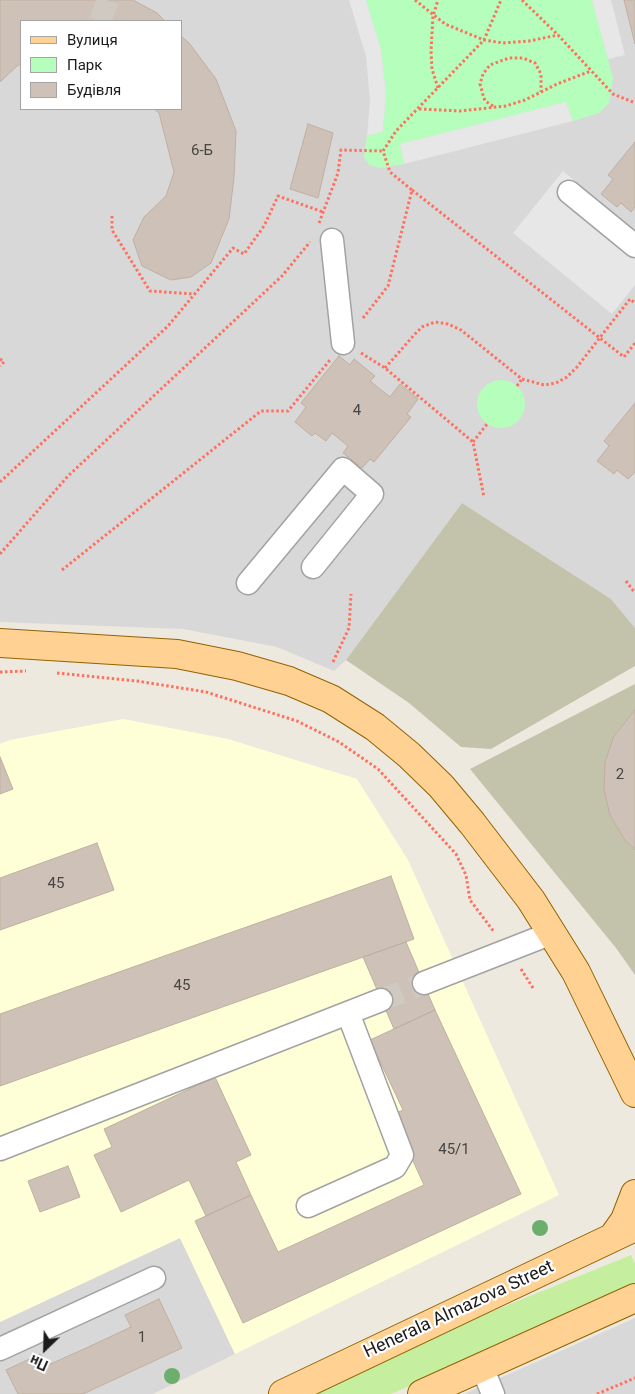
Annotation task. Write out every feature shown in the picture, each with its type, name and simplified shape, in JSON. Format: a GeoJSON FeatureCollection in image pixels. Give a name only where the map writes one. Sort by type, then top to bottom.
{"type":"FeatureCollection","features":[{"type":"Feature","properties":{"kind":"main road"},"geometry":{"type":"LineString","coordinates":[[0,643],[177,654],[237,666],[289,681],[331,699],[376,727],[409,754],[441,786],[531,900],[576,972],[634,1095]]}},
{"type":"Feature","properties":{"kind":"main road"},"geometry":{"type":"LineString","coordinates":[[624,1232],[625,1220],[635,1194]]}},
{"type":"Feature","properties":{"kind":"main road","name":"Henerala Almazova Street"},"geometry":{"type":"LineString","coordinates":[[282,1394],[624,1232]]}},
{"type":"Feature","properties":{"kind":"main road"},"geometry":{"type":"LineString","coordinates":[[422,1394],[635,1298]]}},
{"type":"Feature","properties":{"kind":"lane"},"geometry":{"type":"LineString","coordinates":[[569,192],[635,246]]}},
{"type":"Feature","properties":{"kind":"lane"},"geometry":{"type":"LineString","coordinates":[[320,235],[343,343]]}},
{"type":"Feature","properties":{"kind":"lane"},"geometry":{"type":"LineString","coordinates":[[248,583],[343,469],[372,494],[313,567]]}},
{"type":"Feature","properties":{"kind":"lane"},"geometry":{"type":"LineString","coordinates":[[424,983],[552,933]]}},
{"type":"Feature","properties":{"kind":"lane"},"geometry":{"type":"LineString","coordinates":[[0,1149],[381,1000]]}},
{"type":"Feature","properties":{"kind":"lane"},"geometry":{"type":"LineString","coordinates":[[308,1206],[395,1167],[402,1155],[348,1013]]}},
{"type":"Feature","properties":{"kind":"lane"},"geometry":{"type":"LineString","coordinates":[[0,1349],[154,1278]]}},
{"type":"Feature","properties":{"kind":"lane"},"geometry":{"type":"LineString","coordinates":[[482,1367],[493,1394]]}},
{"type":"Feature","properties":{"kind":"path"},"geometry":{"type":"LineString","coordinates":[[415,0],[445,24],[484,40],[512,42],[558,35]]}},
{"type":"Feature","properties":{"kind":"path"},"geometry":{"type":"LineString","coordinates":[[438,0],[434,16],[431,51],[432,69],[438,89]]}},
{"type":"Feature","properties":{"kind":"path"},"geometry":{"type":"LineString","coordinates":[[501,0],[484,40],[396,131],[384,151],[390,172],[624,357],[635,343]]}},
{"type":"Feature","properties":{"kind":"path"},"geometry":{"type":"LineString","coordinates":[[522,0],[558,35],[612,94],[633,102]]}},
{"type":"Feature","properties":{"kind":"path"},"geometry":{"type":"LineString","coordinates":[[493,106],[485,101],[480,84],[482,74],[490,65],[509,58],[523,58],[535,64],[540,74],[541,92]]}},
{"type":"Feature","properties":{"kind":"path"},"geometry":{"type":"LineString","coordinates":[[419,109],[460,111],[506,106],[526,100],[591,71]]}},
{"type":"Feature","properties":{"kind":"path"},"geometry":{"type":"LineString","coordinates":[[0,554],[68,476],[282,276],[308,245],[320,235],[323,212],[338,173],[341,150],[384,151]]}},
{"type":"Feature","properties":{"kind":"path"},"geometry":{"type":"LineString","coordinates":[[62,570],[261,411],[288,411],[388,286],[412,190]]}},
{"type":"Feature","properties":{"kind":"path"},"geometry":{"type":"LineString","coordinates":[[0,482],[168,326],[233,248],[244,254],[264,226],[278,196],[323,212]]}},
{"type":"Feature","properties":{"kind":"path"},"geometry":{"type":"LineString","coordinates":[[112,216],[112,230],[150,291],[194,294]]}},
{"type":"Feature","properties":{"kind":"path"},"geometry":{"type":"LineString","coordinates":[[386,368],[414,334],[422,327],[435,322],[448,324],[460,330],[522,379],[544,385],[556,383],[567,377],[577,367],[630,299],[635,303]]}},
{"type":"Feature","properties":{"kind":"path"},"geometry":{"type":"LineString","coordinates":[[343,343],[386,368],[473,442],[484,497]]}},
{"type":"Feature","properties":{"kind":"path"},"geometry":{"type":"LineString","coordinates":[[0,359],[4,362],[0,366]]}},
{"type":"Feature","properties":{"kind":"path"},"geometry":{"type":"LineString","coordinates":[[517,386],[522,379]]}},
{"type":"Feature","properties":{"kind":"path"},"geometry":{"type":"LineString","coordinates":[[473,442],[488,424]]}},
{"type":"Feature","properties":{"kind":"path"},"geometry":{"type":"LineString","coordinates":[[626,581],[635,593]]}},
{"type":"Feature","properties":{"kind":"path"},"geometry":{"type":"LineString","coordinates":[[333,662],[349,628],[351,594]]}},
{"type":"Feature","properties":{"kind":"path"},"geometry":{"type":"LineString","coordinates":[[0,672],[32,671]]}},
{"type":"Feature","properties":{"kind":"path"},"geometry":{"type":"LineString","coordinates":[[51,673],[137,681],[206,692],[255,706],[297,721],[338,742],[378,769],[456,854],[466,875],[470,900],[508,950],[533,988]]}},
{"type":"Feature","properties":{"kind":"path"},"geometry":{"type":"LineString","coordinates":[[597,1394],[635,1378]]}},
{"type":"Feature","properties":{"kind":"shaded area"},"geometry":{"type":"Polygon","coordinates":[[[0,0],[635,0],[635,628],[611,599],[462,503],[346,660],[334,671],[277,647],[183,629],[0,622],[0,0]]]}},
{"type":"Feature","properties":{"kind":"shaded area"},"geometry":{"type":"Polygon","coordinates":[[[349,0],[366,0],[381,50],[386,94],[383,131],[367,136],[370,101],[366,56],[349,0]]]}},
{"type":"Feature","properties":{"kind":"shaded area"},"geometry":{"type":"Polygon","coordinates":[[[592,0],[611,0],[625,55],[608,59],[592,0]]]}},
{"type":"Feature","properties":{"kind":"shaded area"},"geometry":{"type":"Polygon","coordinates":[[[566,102],[573,121],[404,164],[400,144],[566,102]]]}},
{"type":"Feature","properties":{"kind":"shaded area"},"geometry":{"type":"Polygon","coordinates":[[[563,171],[635,231],[635,285],[612,314],[513,233],[563,171]]]}},
{"type":"Feature","properties":{"kind":"shaded area"},"geometry":{"type":"Polygon","coordinates":[[[462,503],[611,599],[635,628],[635,666],[491,749],[461,747],[409,703],[346,660],[462,503]]]}},
{"type":"Feature","properties":{"kind":"shaded area"},"geometry":{"type":"Polygon","coordinates":[[[635,684],[635,975],[616,948],[470,769],[635,684]]]}},
{"type":"Feature","properties":{"kind":"shaded area"},"geometry":{"type":"Polygon","coordinates":[[[123,719],[228,739],[357,779],[408,860],[559,1195],[235,1354],[180,1238],[0,1322],[0,744],[10,740],[123,719]]]}},
{"type":"Feature","properties":{"kind":"shaded area"},"geometry":{"type":"Polygon","coordinates":[[[180,1238],[235,1354],[153,1394],[0,1394],[0,1322],[180,1238]]]}},
{"type":"Feature","properties":{"kind":"shaded area"},"geometry":{"type":"Polygon","coordinates":[[[635,1318],[635,1394],[464,1394],[635,1318]]]}},
{"type":"Feature","properties":{"kind":"green space"},"geometry":{"type":"Polygon","coordinates":[[[366,0],[592,0],[613,78],[609,103],[599,113],[573,121],[566,102],[400,144],[404,164],[380,168],[369,165],[364,157],[367,136],[383,131],[386,94],[381,50],[366,0]]]}},
{"type":"Feature","properties":{"kind":"green space"},"geometry":{"type":"Polygon","coordinates":[[[501,380],[510,382],[518,387],[523,395],[525,404],[523,413],[518,421],[510,426],[501,428],[492,426],[484,421],[479,413],[477,404],[479,395],[484,387],[492,382],[501,380]]]}},
{"type":"Feature","properties":{"kind":"green space"},"geometry":{"type":"Polygon","coordinates":[[[631,1255],[635,1264],[635,1286],[391,1394],[316,1394],[476,1318],[631,1255]]]}},
{"type":"Feature","properties":{"kind":"building"},"geometry":{"type":"Polygon","coordinates":[[[0,0],[133,0],[157,13],[164,20],[20,20],[20,64],[0,82],[0,0]]]}},
{"type":"Feature","properties":{"kind":"building"},"geometry":{"type":"Polygon","coordinates":[[[624,0],[635,0],[635,44],[624,0]]]}},
{"type":"Feature","properties":{"kind":"building"},"geometry":{"type":"Polygon","coordinates":[[[182,37],[189,43],[216,79],[236,131],[234,177],[229,219],[211,263],[191,277],[171,280],[142,266],[133,240],[144,217],[166,196],[174,172],[159,113],[155,110],[182,110],[182,37]]]}},
{"type":"Feature","properties":{"kind":"building"},"geometry":{"type":"Polygon","coordinates":[[[308,124],[333,133],[318,198],[290,189],[308,124]]]}},
{"type":"Feature","properties":{"kind":"building"},"geometry":{"type":"Polygon","coordinates":[[[635,142],[635,207],[631,212],[621,203],[617,207],[601,194],[613,179],[608,175],[635,142]]]}},
{"type":"Feature","properties":{"kind":"building"},"geometry":{"type":"Polygon","coordinates":[[[339,356],[350,365],[354,359],[375,376],[370,381],[390,397],[400,384],[418,399],[407,414],[411,417],[374,462],[370,459],[362,468],[343,453],[348,446],[332,433],[326,441],[315,433],[312,436],[295,422],[306,407],[301,403],[339,356]]]}},
{"type":"Feature","properties":{"kind":"building"},"geometry":{"type":"Polygon","coordinates":[[[635,403],[635,472],[628,479],[617,470],[614,474],[597,461],[609,446],[604,441],[635,403]]]}},
{"type":"Feature","properties":{"kind":"building"},"geometry":{"type":"Polygon","coordinates":[[[635,710],[635,850],[624,839],[610,815],[604,789],[605,762],[614,736],[635,710]]]}},
{"type":"Feature","properties":{"kind":"building"},"geometry":{"type":"Polygon","coordinates":[[[0,757],[13,789],[0,794],[0,757]]]}},
{"type":"Feature","properties":{"kind":"building"},"geometry":{"type":"Polygon","coordinates":[[[97,843],[114,890],[0,930],[0,878],[97,843]]]}},
{"type":"Feature","properties":{"kind":"building"},"geometry":{"type":"Polygon","coordinates":[[[391,876],[414,939],[0,1086],[0,1014],[391,876]]]}},
{"type":"Feature","properties":{"kind":"building"},"geometry":{"type":"Polygon","coordinates":[[[406,942],[435,1010],[394,1029],[363,957],[406,942]]]}},
{"type":"Feature","properties":{"kind":"building"},"geometry":{"type":"Polygon","coordinates":[[[435,1010],[521,1194],[243,1323],[195,1221],[251,1195],[278,1252],[424,1185],[392,1115],[403,1110],[370,1040],[435,1010]]]}},
{"type":"Feature","properties":{"kind":"building"},"geometry":{"type":"Polygon","coordinates":[[[215,1077],[251,1155],[236,1162],[251,1195],[206,1216],[189,1180],[121,1212],[94,1155],[112,1147],[104,1129],[215,1077]]]}},
{"type":"Feature","properties":{"kind":"building"},"geometry":{"type":"Polygon","coordinates":[[[68,1166],[80,1197],[40,1212],[28,1181],[68,1166]]]}},
{"type":"Feature","properties":{"kind":"building"},"geometry":{"type":"Polygon","coordinates":[[[159,1299],[182,1348],[83,1394],[18,1394],[6,1370],[40,1354],[46,1366],[84,1349],[131,1327],[125,1315],[159,1299]]]}},
{"type":"Feature","properties":{"kind":"tunnel"},"geometry":{"type":"LineString","coordinates":[[100,20],[108,0]]}},
{"type":"Feature","properties":{"kind":"tunnel"},"geometry":{"type":"LineString","coordinates":[[381,1000],[424,983]]}}]}
